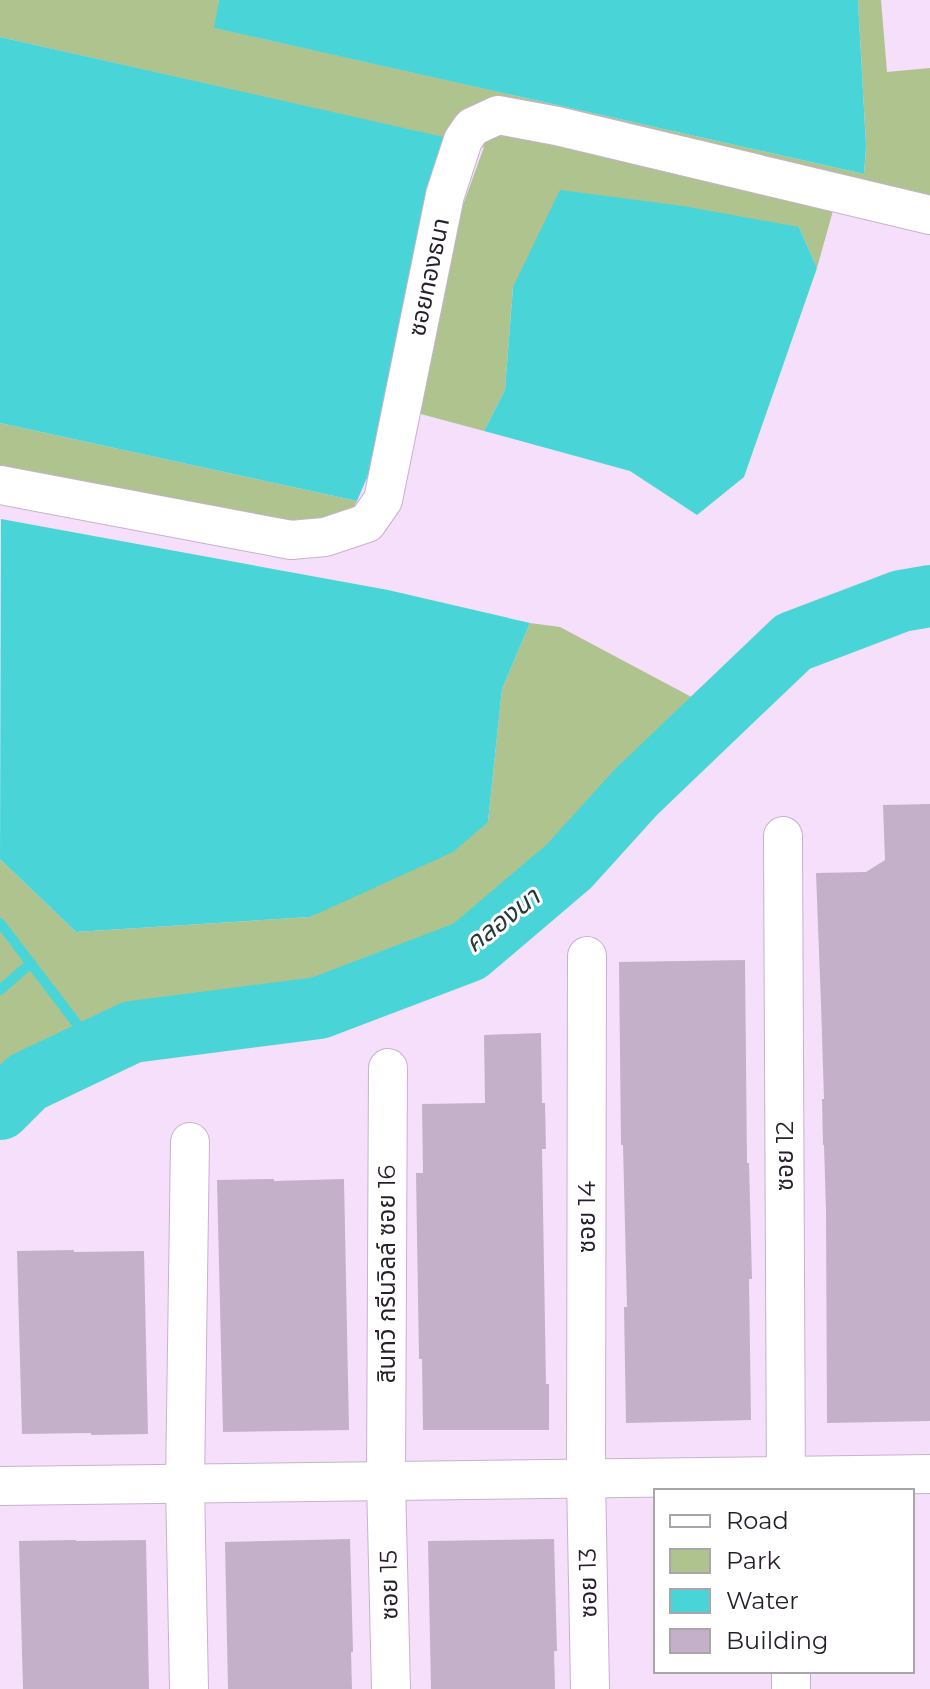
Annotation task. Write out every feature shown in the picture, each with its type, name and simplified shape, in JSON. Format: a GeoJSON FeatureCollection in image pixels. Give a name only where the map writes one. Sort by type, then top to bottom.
{"type":"FeatureCollection","features":[{"type":"Feature","properties":{"kind":"street","name":"ซอยทองธนา"},"geometry":{"type":"LineString","coordinates":[[0,485],[291,540],[325,537],[367,523],[383,500],[445,195],[463,140],[472,127],[498,115],[557,126],[930,215]]}},
{"type":"Feature","properties":{"kind":"street","name":"ซอย 12"},"geometry":{"type":"LineString","coordinates":[[783,836],[786,1483]]}},
{"type":"Feature","properties":{"kind":"street","name":"ซอย 14"},"geometry":{"type":"LineString","coordinates":[[586,1478],[587,956]]}},
{"type":"Feature","properties":{"kind":"street","name":"สินทวี กรีนวิลล์ ซอย 16"},"geometry":{"type":"LineString","coordinates":[[386,1481],[388,1068]]}},
{"type":"Feature","properties":{"kind":"street"},"geometry":{"type":"LineString","coordinates":[[189,1689],[185,1484],[190,1142]]}},
{"type":"Feature","properties":{"kind":"street"},"geometry":{"type":"LineString","coordinates":[[0,1486],[586,1478],[786,1483],[930,1474]]}},
{"type":"Feature","properties":{"kind":"street","name":"ซอย 13"},"geometry":{"type":"LineString","coordinates":[[586,1478],[590,1689]]}},
{"type":"Feature","properties":{"kind":"street","name":"ซอย 15"},"geometry":{"type":"LineString","coordinates":[[386,1481],[391,1689]]}},
{"type":"Feature","properties":{"kind":"green space"},"geometry":{"type":"Polygon","coordinates":[[[0,0],[219,0],[215,28],[864,174],[866,146],[858,0],[881,0],[887,72],[930,68],[930,228],[834,207],[817,268],[799,227],[513,287],[505,390],[484,431],[417,413],[454,230],[484,147],[0,37],[0,0]]]}},
{"type":"Feature","properties":{"kind":"green space"},"geometry":{"type":"Polygon","coordinates":[[[0,423],[357,501],[350,515],[306,526],[0,466],[0,423]]]}},
{"type":"Feature","properties":{"kind":"green space"},"geometry":{"type":"Polygon","coordinates":[[[530,623],[560,627],[699,701],[627,779],[530,875],[451,943],[390,966],[315,985],[121,1008],[0,1079],[0,859],[76,932],[310,917],[488,822],[502,689],[530,623]]]}},
{"type":"Feature","properties":{"kind":"water"},"geometry":{"type":"Polygon","coordinates":[[[219,0],[858,0],[866,146],[864,174],[214,28],[219,0]]]}},
{"type":"Feature","properties":{"kind":"water"},"geometry":{"type":"Polygon","coordinates":[[[0,37],[448,138],[372,466],[357,501],[0,423],[0,37]]]}},
{"type":"Feature","properties":{"kind":"water"},"geometry":{"type":"Polygon","coordinates":[[[560,190],[683,206],[799,227],[817,268],[744,477],[697,515],[630,471],[484,431],[505,390],[513,287],[560,190]]]}},
{"type":"Feature","properties":{"kind":"water"},"geometry":{"type":"Polygon","coordinates":[[[1,519],[388,590],[530,623],[502,689],[488,822],[453,852],[310,917],[76,932],[0,859],[1,519]]]}},
{"type":"Feature","properties":{"kind":"building"},"geometry":{"type":"Polygon","coordinates":[[[930,804],[930,1421],[827,1423],[824,1099],[816,873],[866,872],[885,860],[883,805],[930,804]]]}},
{"type":"Feature","properties":{"kind":"building"},"geometry":{"type":"Polygon","coordinates":[[[745,960],[747,1163],[752,1279],[749,1279],[751,1420],[626,1423],[624,1307],[627,1307],[619,962],[745,960]]]}},
{"type":"Feature","properties":{"kind":"building"},"geometry":{"type":"Polygon","coordinates":[[[541,1033],[546,1149],[542,1149],[549,1430],[423,1430],[416,1173],[423,1173],[422,1104],[485,1103],[484,1035],[541,1033]]]}},
{"type":"Feature","properties":{"kind":"building"},"geometry":{"type":"Polygon","coordinates":[[[344,1179],[349,1430],[223,1432],[217,1180],[344,1179]]]}},
{"type":"Feature","properties":{"kind":"building"},"geometry":{"type":"Polygon","coordinates":[[[17,1251],[144,1251],[148,1434],[22,1434],[17,1251]]]}},
{"type":"Feature","properties":{"kind":"building"},"geometry":{"type":"Polygon","coordinates":[[[350,1539],[352,1689],[228,1689],[225,1542],[350,1539]]]}},
{"type":"Feature","properties":{"kind":"building"},"geometry":{"type":"Polygon","coordinates":[[[554,1539],[555,1689],[431,1689],[428,1541],[554,1539]]]}},
{"type":"Feature","properties":{"kind":"building"},"geometry":{"type":"Polygon","coordinates":[[[146,1540],[149,1689],[23,1689],[19,1541],[146,1540]]]}},
{"type":"Feature","properties":{"kind":"waterway","name":"คลองนา"},"geometry":{"type":"LineString","coordinates":[[0,1109],[27,1082],[132,1032],[319,1008],[469,951],[569,866],[636,792],[793,642],[901,601],[930,596]]}},
{"type":"Feature","properties":{"kind":"waterway"},"geometry":{"type":"LineString","coordinates":[[0,923],[96,1049]]}},
{"type":"Feature","properties":{"kind":"waterway"},"geometry":{"type":"LineString","coordinates":[[0,990],[31,963]]}}]}
